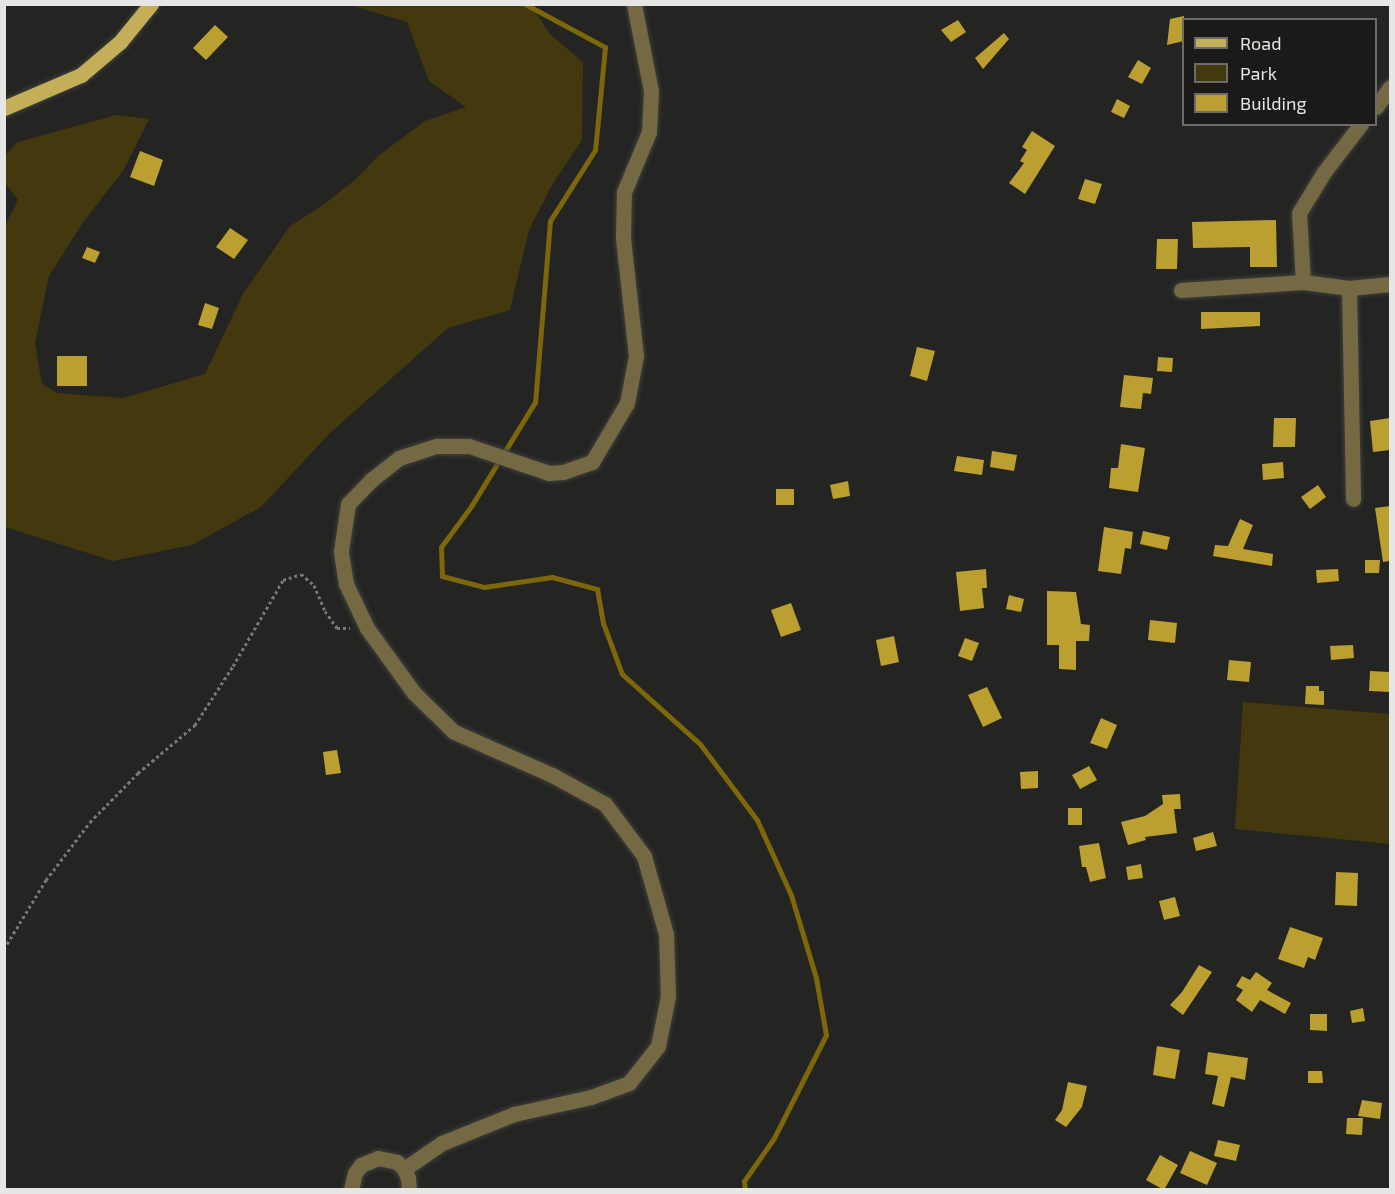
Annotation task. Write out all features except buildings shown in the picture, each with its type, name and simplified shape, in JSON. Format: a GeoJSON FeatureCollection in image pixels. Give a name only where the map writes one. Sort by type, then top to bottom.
{"type":"FeatureCollection","features":[{"type":"Feature","properties":{"kind":"main road"},"geometry":{"type":"LineString","coordinates":[[4,108],[81,75],[120,42],[151,4]]}},
{"type":"Feature","properties":{"kind":"street"},"geometry":{"type":"LineString","coordinates":[[404,1169],[442,1143],[514,1114],[591,1097],[629,1083],[658,1046],[668,996],[666,934],[644,856],[605,804],[552,775],[454,732],[414,693],[367,628],[346,584],[341,551],[348,504],[371,480],[399,458],[437,446],[470,446],[549,473],[563,472],[592,462],[627,403],[636,356],[623,238],[624,192],[649,132],[651,91],[634,4]]}},
{"type":"Feature","properties":{"kind":"street"},"geometry":{"type":"LineString","coordinates":[[1377,105],[1390,87]]}},
{"type":"Feature","properties":{"kind":"street"},"geometry":{"type":"LineString","coordinates":[[1303,282],[1299,213],[1324,172],[1359,126]]}},
{"type":"Feature","properties":{"kind":"street"},"geometry":{"type":"LineString","coordinates":[[1180,290],[1303,282],[1349,288],[1390,284]]}},
{"type":"Feature","properties":{"kind":"street"},"geometry":{"type":"LineString","coordinates":[[1349,288],[1353,499]]}},
{"type":"Feature","properties":{"kind":"street"},"geometry":{"type":"LineString","coordinates":[[351,1190],[355,1173],[369,1160],[388,1159],[404,1169],[409,1190]]}},
{"type":"Feature","properties":{"kind":"path"},"geometry":{"type":"LineString","coordinates":[[4,949],[46,880],[90,822],[138,773],[195,724],[234,666],[282,580],[301,574],[314,585],[325,611],[337,627],[367,628]]}},
{"type":"Feature","properties":{"kind":"green space"},"geometry":{"type":"Polygon","coordinates":[[[350,5],[531,5],[550,34],[583,62],[582,140],[552,185],[529,230],[510,310],[448,328],[329,434],[261,507],[192,545],[113,561],[5,527],[4,228],[18,200],[5,183],[5,155],[18,142],[116,115],[149,119],[123,171],[84,221],[49,276],[35,343],[42,384],[57,393],[123,398],[205,374],[243,294],[290,226],[326,203],[356,179],[378,156],[425,121],[466,107],[429,81],[407,22],[350,5]]]}},
{"type":"Feature","properties":{"kind":"green space"},"geometry":{"type":"Polygon","coordinates":[[[1243,702],[1390,714],[1390,844],[1235,829],[1243,702]]]}},
{"type":"Feature","properties":{"kind":"waterway"},"geometry":{"type":"LineString","coordinates":[[525,4],[605,47],[595,150],[550,221],[535,402],[472,505],[441,547],[442,576],[484,587],[552,577],[597,589],[603,623],[622,674],[700,744],[757,820],[791,895],[816,978],[826,1035],[774,1138],[744,1181],[745,1190]]}}]}
